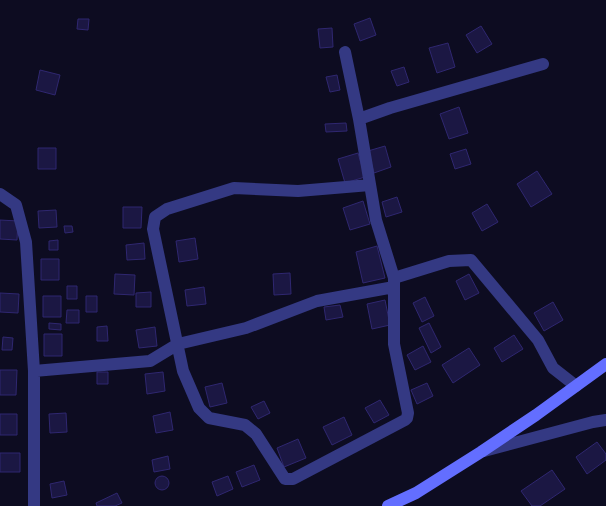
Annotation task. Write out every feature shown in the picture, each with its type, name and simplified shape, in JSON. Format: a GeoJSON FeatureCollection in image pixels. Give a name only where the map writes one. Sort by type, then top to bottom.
{"type":"FeatureCollection","features":[{"type":"Feature","properties":{"kind":"main road"},"geometry":{"type":"LineString","coordinates":[[388,506],[416,493],[481,452],[536,415],[606,364]]}},
{"type":"Feature","properties":{"kind":"street"},"geometry":{"type":"LineString","coordinates":[[346,52],[359,119],[370,184],[376,220],[394,282],[394,344],[408,413],[407,418],[292,479],[285,479],[256,434],[250,428],[244,424],[209,418],[199,408],[183,371],[153,229],[155,217],[167,209],[234,188],[298,191],[370,184]]}},
{"type":"Feature","properties":{"kind":"street"},"geometry":{"type":"LineString","coordinates":[[359,119],[543,64]]}},
{"type":"Feature","properties":{"kind":"street"},"geometry":{"type":"LineString","coordinates":[[0,194],[16,205],[26,242],[34,371],[34,506]]}},
{"type":"Feature","properties":{"kind":"street"},"geometry":{"type":"LineString","coordinates":[[34,371],[150,361],[178,344],[246,328],[317,301],[394,282],[450,261],[471,260],[538,340],[553,368],[576,386]]}},
{"type":"Feature","properties":{"kind":"street"},"geometry":{"type":"LineString","coordinates":[[481,452],[593,422],[606,420]]}},
{"type":"Feature","properties":{"kind":"building"},"geometry":{"type":"Polygon","coordinates":[[[370,18],[376,35],[360,41],[354,24],[370,18]]]}},
{"type":"Feature","properties":{"kind":"building"},"geometry":{"type":"Polygon","coordinates":[[[78,19],[89,19],[88,30],[77,29],[78,19]]]}},
{"type":"Feature","properties":{"kind":"building"},"geometry":{"type":"Polygon","coordinates":[[[481,26],[492,44],[477,53],[466,35],[481,26]]]}},
{"type":"Feature","properties":{"kind":"building"},"geometry":{"type":"Polygon","coordinates":[[[332,28],[333,47],[320,48],[318,29],[332,28]]]}},
{"type":"Feature","properties":{"kind":"building"},"geometry":{"type":"Polygon","coordinates":[[[448,43],[455,67],[437,73],[429,48],[448,43]]]}},
{"type":"Feature","properties":{"kind":"building"},"geometry":{"type":"Polygon","coordinates":[[[404,67],[409,82],[397,86],[391,71],[404,67]]]}},
{"type":"Feature","properties":{"kind":"building"},"geometry":{"type":"Polygon","coordinates":[[[40,70],[60,75],[55,95],[36,90],[40,70]]]}},
{"type":"Feature","properties":{"kind":"building"},"geometry":{"type":"Polygon","coordinates":[[[337,75],[340,90],[330,92],[326,77],[337,75]]]}},
{"type":"Feature","properties":{"kind":"building"},"geometry":{"type":"Polygon","coordinates":[[[459,107],[468,133],[449,139],[440,114],[459,107]]]}},
{"type":"Feature","properties":{"kind":"building"},"geometry":{"type":"Polygon","coordinates":[[[346,123],[347,131],[326,132],[325,124],[346,123]]]}},
{"type":"Feature","properties":{"kind":"building"},"geometry":{"type":"Polygon","coordinates":[[[385,146],[391,167],[374,173],[368,151],[385,146]]]}},
{"type":"Feature","properties":{"kind":"building"},"geometry":{"type":"Polygon","coordinates":[[[38,148],[56,148],[56,169],[38,169],[38,148]]]}},
{"type":"Feature","properties":{"kind":"building"},"geometry":{"type":"Polygon","coordinates":[[[466,149],[471,164],[455,169],[450,154],[466,149]]]}},
{"type":"Feature","properties":{"kind":"building"},"geometry":{"type":"Polygon","coordinates":[[[358,153],[365,177],[345,183],[338,159],[358,153]]]}},
{"type":"Feature","properties":{"kind":"building"},"geometry":{"type":"Polygon","coordinates":[[[537,171],[552,194],[531,207],[517,184],[537,171]]]}},
{"type":"Feature","properties":{"kind":"building"},"geometry":{"type":"Polygon","coordinates":[[[397,197],[402,212],[386,217],[382,202],[397,197]]]}},
{"type":"Feature","properties":{"kind":"building"},"geometry":{"type":"Polygon","coordinates":[[[363,201],[370,224],[350,230],[343,208],[363,201]]]}},
{"type":"Feature","properties":{"kind":"building"},"geometry":{"type":"Polygon","coordinates":[[[487,204],[498,222],[482,231],[472,213],[487,204]]]}},
{"type":"Feature","properties":{"kind":"building"},"geometry":{"type":"Polygon","coordinates":[[[123,207],[142,207],[141,228],[123,228],[123,207]]]}},
{"type":"Feature","properties":{"kind":"building"},"geometry":{"type":"Polygon","coordinates":[[[56,210],[57,227],[39,228],[38,211],[56,210]]]}},
{"type":"Feature","properties":{"kind":"building"},"geometry":{"type":"Polygon","coordinates":[[[0,220],[18,221],[17,240],[0,239],[0,220]]]}},
{"type":"Feature","properties":{"kind":"building"},"geometry":{"type":"Polygon","coordinates":[[[64,226],[72,226],[73,232],[65,233],[64,226]]]}},
{"type":"Feature","properties":{"kind":"building"},"geometry":{"type":"Polygon","coordinates":[[[195,238],[198,259],[179,262],[176,241],[195,238]]]}},
{"type":"Feature","properties":{"kind":"building"},"geometry":{"type":"Polygon","coordinates":[[[58,240],[58,250],[49,250],[49,241],[58,240]]]}},
{"type":"Feature","properties":{"kind":"building"},"geometry":{"type":"Polygon","coordinates":[[[144,243],[145,259],[127,260],[126,245],[144,243]]]}},
{"type":"Feature","properties":{"kind":"building"},"geometry":{"type":"Polygon","coordinates":[[[377,246],[385,278],[363,283],[356,252],[377,246]]]}},
{"type":"Feature","properties":{"kind":"building"},"geometry":{"type":"Polygon","coordinates":[[[41,259],[59,259],[59,280],[41,280],[41,259]]]}},
{"type":"Feature","properties":{"kind":"building"},"geometry":{"type":"Polygon","coordinates":[[[290,273],[291,294],[274,295],[273,274],[290,273]]]}},
{"type":"Feature","properties":{"kind":"building"},"geometry":{"type":"Polygon","coordinates":[[[115,274],[135,275],[134,295],[114,294],[115,274]]]}},
{"type":"Feature","properties":{"kind":"building"},"geometry":{"type":"Polygon","coordinates":[[[469,274],[479,293],[465,300],[456,281],[469,274]]]}},
{"type":"Feature","properties":{"kind":"building"},"geometry":{"type":"Polygon","coordinates":[[[67,286],[77,286],[77,299],[67,299],[67,286]]]}},
{"type":"Feature","properties":{"kind":"building"},"geometry":{"type":"Polygon","coordinates":[[[204,287],[206,304],[187,306],[185,290],[204,287]]]}},
{"type":"Feature","properties":{"kind":"building"},"geometry":{"type":"Polygon","coordinates":[[[151,292],[151,307],[136,307],[136,293],[151,292]]]}},
{"type":"Feature","properties":{"kind":"building"},"geometry":{"type":"Polygon","coordinates":[[[0,293],[19,294],[18,313],[0,312],[0,293]]]}},
{"type":"Feature","properties":{"kind":"building"},"geometry":{"type":"Polygon","coordinates":[[[43,296],[61,296],[61,317],[43,317],[43,296]]]}},
{"type":"Feature","properties":{"kind":"building"},"geometry":{"type":"Polygon","coordinates":[[[86,296],[97,296],[97,312],[86,312],[86,296]]]}},
{"type":"Feature","properties":{"kind":"building"},"geometry":{"type":"Polygon","coordinates":[[[425,297],[434,316],[422,322],[413,303],[425,297]]]}},
{"type":"Feature","properties":{"kind":"building"},"geometry":{"type":"Polygon","coordinates":[[[385,300],[390,325],[372,329],[367,304],[385,300]]]}},
{"type":"Feature","properties":{"kind":"building"},"geometry":{"type":"Polygon","coordinates":[[[553,302],[563,320],[544,331],[534,313],[553,302]]]}},
{"type":"Feature","properties":{"kind":"building"},"geometry":{"type":"Polygon","coordinates":[[[340,305],[343,317],[326,320],[324,307],[340,305]]]}},
{"type":"Feature","properties":{"kind":"building"},"geometry":{"type":"Polygon","coordinates":[[[67,310],[79,310],[79,323],[66,323],[67,310]]]}},
{"type":"Feature","properties":{"kind":"building"},"geometry":{"type":"Polygon","coordinates":[[[49,323],[61,324],[61,330],[49,329],[49,323]]]}},
{"type":"Feature","properties":{"kind":"building"},"geometry":{"type":"Polygon","coordinates":[[[429,323],[441,347],[431,353],[419,328],[429,323]]]}},
{"type":"Feature","properties":{"kind":"building"},"geometry":{"type":"Polygon","coordinates":[[[107,326],[108,341],[97,341],[97,327],[107,326]]]}},
{"type":"Feature","properties":{"kind":"building"},"geometry":{"type":"Polygon","coordinates":[[[155,327],[157,346],[139,348],[136,330],[155,327]]]}},
{"type":"Feature","properties":{"kind":"building"},"geometry":{"type":"Polygon","coordinates":[[[44,334],[62,334],[62,356],[44,356],[44,334]]]}},
{"type":"Feature","properties":{"kind":"building"},"geometry":{"type":"Polygon","coordinates":[[[514,335],[523,349],[502,362],[494,348],[514,335]]]}},
{"type":"Feature","properties":{"kind":"building"},"geometry":{"type":"Polygon","coordinates":[[[3,337],[13,338],[12,350],[2,350],[3,337]]]}},
{"type":"Feature","properties":{"kind":"building"},"geometry":{"type":"Polygon","coordinates":[[[423,346],[431,362],[415,370],[407,355],[423,346]]]}},
{"type":"Feature","properties":{"kind":"building"},"geometry":{"type":"Polygon","coordinates":[[[469,348],[480,365],[453,383],[442,365],[469,348]]]}},
{"type":"Feature","properties":{"kind":"building"},"geometry":{"type":"Polygon","coordinates":[[[0,370],[17,370],[16,395],[0,395],[0,370]]]}},
{"type":"Feature","properties":{"kind":"building"},"geometry":{"type":"Polygon","coordinates":[[[97,372],[108,372],[108,384],[97,384],[97,372]]]}},
{"type":"Feature","properties":{"kind":"building"},"geometry":{"type":"Polygon","coordinates":[[[163,372],[165,391],[147,394],[145,374],[163,372]]]}},
{"type":"Feature","properties":{"kind":"building"},"geometry":{"type":"Polygon","coordinates":[[[222,383],[227,403],[210,407],[205,387],[222,383]]]}},
{"type":"Feature","properties":{"kind":"building"},"geometry":{"type":"Polygon","coordinates":[[[427,383],[433,396],[417,404],[411,390],[427,383]]]}},
{"type":"Feature","properties":{"kind":"building"},"geometry":{"type":"Polygon","coordinates":[[[380,400],[389,415],[374,423],[365,408],[380,400]]]}},
{"type":"Feature","properties":{"kind":"building"},"geometry":{"type":"Polygon","coordinates":[[[264,401],[270,413],[258,419],[251,407],[264,401]]]}},
{"type":"Feature","properties":{"kind":"building"},"geometry":{"type":"Polygon","coordinates":[[[170,412],[173,430],[156,433],[153,416],[170,412]]]}},
{"type":"Feature","properties":{"kind":"building"},"geometry":{"type":"Polygon","coordinates":[[[66,413],[67,432],[50,433],[49,414],[66,413]]]}},
{"type":"Feature","properties":{"kind":"building"},"geometry":{"type":"Polygon","coordinates":[[[0,414],[17,414],[17,435],[0,435],[0,414]]]}},
{"type":"Feature","properties":{"kind":"building"},"geometry":{"type":"Polygon","coordinates":[[[344,417],[352,435],[332,445],[323,427],[344,417]]]}},
{"type":"Feature","properties":{"kind":"building"},"geometry":{"type":"Polygon","coordinates":[[[298,439],[306,458],[284,467],[277,448],[298,439]]]}},
{"type":"Feature","properties":{"kind":"building"},"geometry":{"type":"Polygon","coordinates":[[[597,442],[606,454],[606,460],[587,474],[576,457],[597,442]]]}},
{"type":"Feature","properties":{"kind":"building"},"geometry":{"type":"Polygon","coordinates":[[[0,453],[20,453],[20,472],[0,472],[0,453]]]}},
{"type":"Feature","properties":{"kind":"building"},"geometry":{"type":"Polygon","coordinates":[[[168,456],[170,469],[154,472],[152,460],[168,456]]]}},
{"type":"Feature","properties":{"kind":"building"},"geometry":{"type":"Polygon","coordinates":[[[254,465],[260,480],[242,487],[236,472],[254,465]]]}},
{"type":"Feature","properties":{"kind":"building"},"geometry":{"type":"Polygon","coordinates":[[[552,470],[565,489],[540,506],[532,506],[521,491],[552,470]]]}},
{"type":"Feature","properties":{"kind":"building"},"geometry":{"type":"Polygon","coordinates":[[[162,476],[167,478],[169,483],[167,488],[162,490],[157,488],[155,483],[157,478],[162,476]]]}},
{"type":"Feature","properties":{"kind":"building"},"geometry":{"type":"Polygon","coordinates":[[[228,476],[233,489],[217,496],[212,482],[228,476]]]}},
{"type":"Feature","properties":{"kind":"building"},"geometry":{"type":"Polygon","coordinates":[[[64,481],[67,495],[52,498],[50,484],[64,481]]]}},
{"type":"Feature","properties":{"kind":"building"},"geometry":{"type":"Polygon","coordinates":[[[117,493],[122,503],[115,506],[97,506],[96,503],[117,493]]]}}]}
